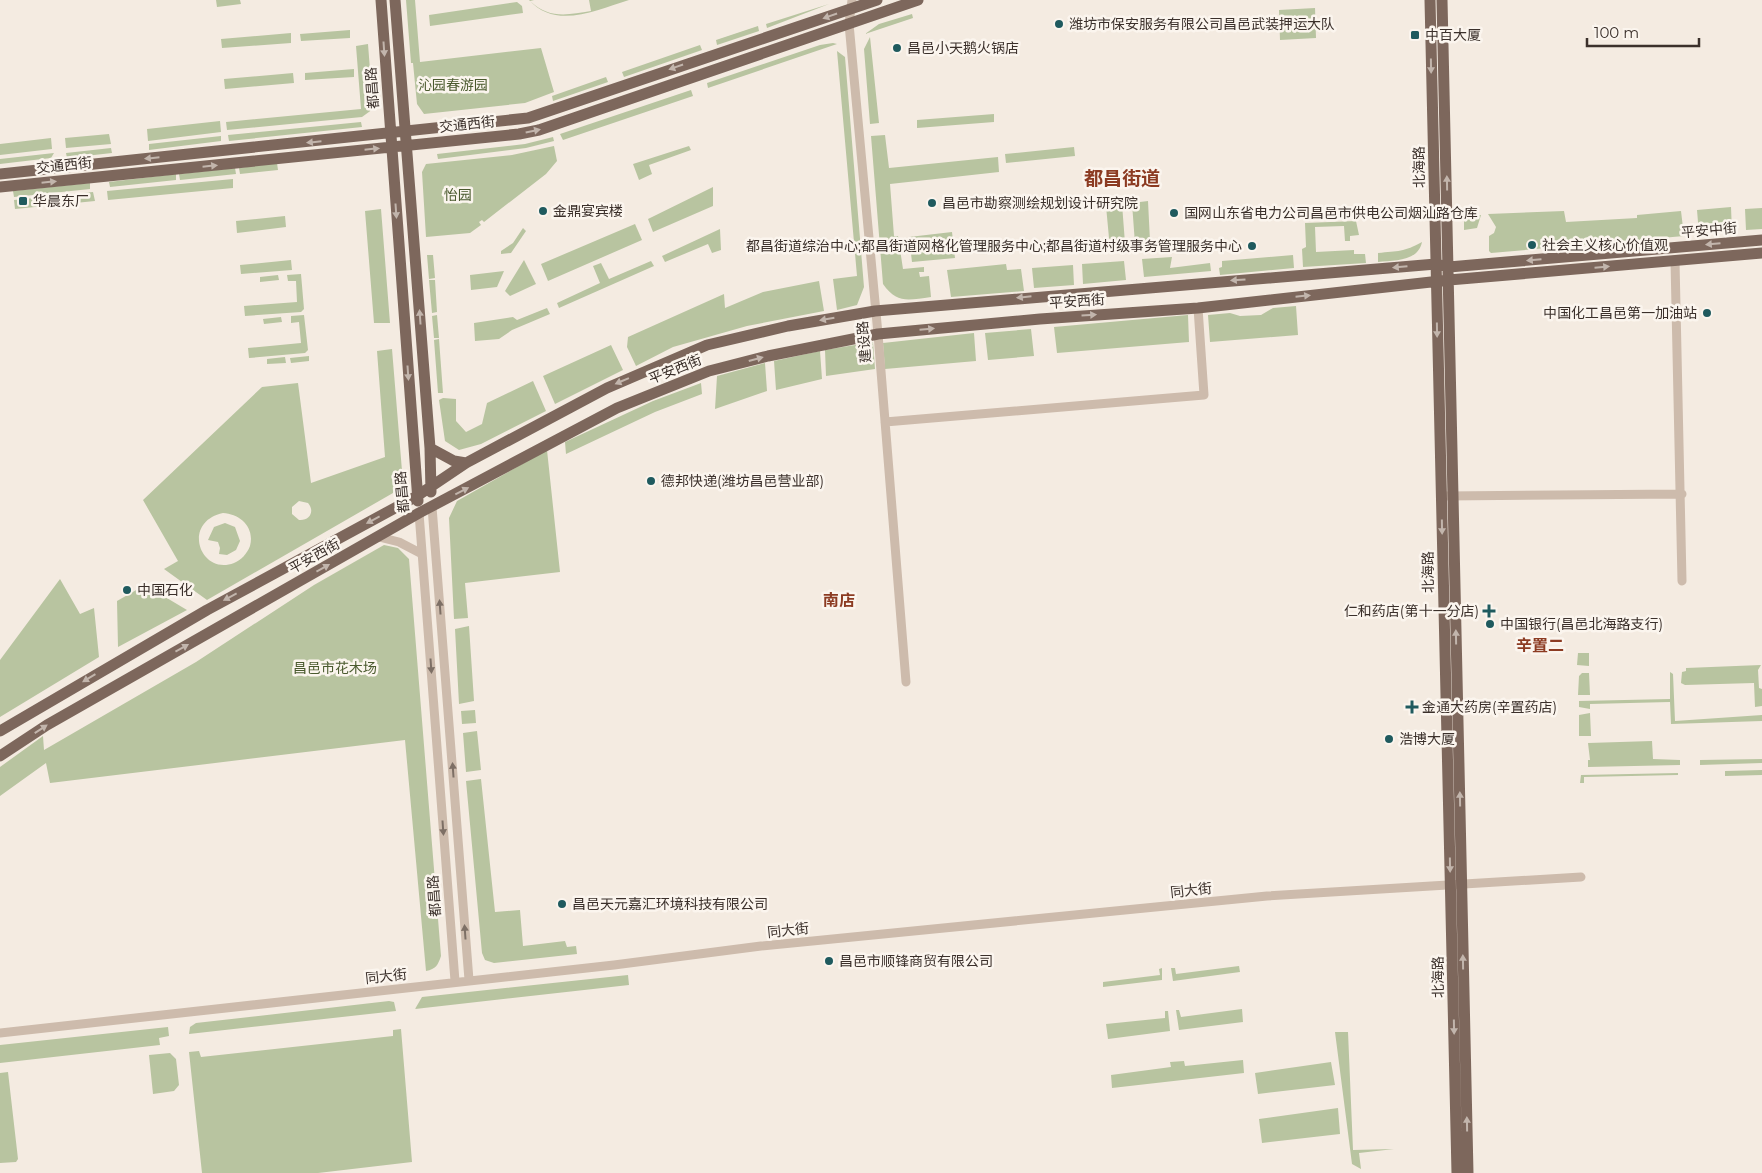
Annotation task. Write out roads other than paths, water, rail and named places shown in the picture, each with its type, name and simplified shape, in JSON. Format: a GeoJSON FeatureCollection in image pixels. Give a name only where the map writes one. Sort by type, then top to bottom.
{"type":"FeatureCollection","features":[{"type":"Feature","properties":{"kind":"main road","name":"都昌路"},"geometry":{"type":"LineString","coordinates":[[381,0],[419,513]]}},
{"type":"Feature","properties":{"kind":"main road","name":"都昌路"},"geometry":{"type":"LineString","coordinates":[[395,0],[430,448],[432,506]]}},
{"type":"Feature","properties":{"kind":"main road","name":"交通西街"},"geometry":{"type":"LineString","coordinates":[[0,174],[391,134],[534,117],[852,4],[877,0]]}},
{"type":"Feature","properties":{"kind":"main road","name":"交通西街"},"geometry":{"type":"LineString","coordinates":[[0,187],[406,146],[539,130],[918,0]]}},
{"type":"Feature","properties":{"kind":"main road","name":"北海路"},"geometry":{"type":"LineString","coordinates":[[1430,0],[1441,496],[1468,1173]]}},
{"type":"Feature","properties":{"kind":"main road","name":"北海路"},"geometry":{"type":"LineString","coordinates":[[1442,0],[1453,496],[1457,1173]]}},
{"type":"Feature","properties":{"kind":"main road","name":"平安中街"},"geometry":{"type":"LineString","coordinates":[[1448,267],[1762,240]]}},
{"type":"Feature","properties":{"kind":"main road","name":"平安中街"},"geometry":{"type":"LineString","coordinates":[[1449,280],[1762,253]]}},
{"type":"Feature","properties":{"kind":"main road","name":"平安西街"},"geometry":{"type":"LineString","coordinates":[[0,730],[207,610],[431,488],[466,463],[607,388],[707,345],[788,326],[875,310],[1436,264],[1448,267]]}},
{"type":"Feature","properties":{"kind":"main road","name":"平安西街"},"geometry":{"type":"LineString","coordinates":[[0,756],[47,725],[419,513],[617,408],[709,371],[768,356],[878,334],[1040,319],[1198,308],[1449,280]]}},
{"type":"Feature","properties":{"kind":"main road"},"geometry":{"type":"LineString","coordinates":[[430,448],[454,461],[466,463]]}},
{"type":"Feature","properties":{"kind":"street","name":"建设路"},"geometry":{"type":"LineString","coordinates":[[852,4],[849,24],[878,334],[906,682]]}},
{"type":"Feature","properties":{"kind":"street"},"geometry":{"type":"LineString","coordinates":[[1675,261],[1682,494],[1682,581]]}},
{"type":"Feature","properties":{"kind":"street"},"geometry":{"type":"LineString","coordinates":[[885,422],[1204,395],[1198,308]]}},
{"type":"Feature","properties":{"kind":"street"},"geometry":{"type":"LineString","coordinates":[[1441,496],[1682,494]]}},
{"type":"Feature","properties":{"kind":"street","name":"都昌路"},"geometry":{"type":"LineString","coordinates":[[432,506],[469,980]]}},
{"type":"Feature","properties":{"kind":"street","name":"都昌路"},"geometry":{"type":"LineString","coordinates":[[419,513],[455,981]]}},
{"type":"Feature","properties":{"kind":"street"},"geometry":{"type":"LineString","coordinates":[[379,537],[399,542],[422,554]]}},
{"type":"Feature","properties":{"kind":"street","name":"同大街"},"geometry":{"type":"LineString","coordinates":[[0,1033],[455,981],[614,965],[761,946],[1267,896],[1581,877]]}},
{"type":"Feature","properties":{"kind":"place","name":"潍坊市保安服务有限公司昌邑武装押运大队"},"geometry":{"type":"Point","coordinates":[1059,24]}},
{"type":"Feature","properties":{"kind":"place","name":"中百大厦"},"geometry":{"type":"Point","coordinates":[1415,35]}},
{"type":"Feature","properties":{"kind":"place","name":"昌邑小天鹅火锅店"},"geometry":{"type":"Point","coordinates":[897,48]}},
{"type":"Feature","properties":{"kind":"place","name":"华晨东厂"},"geometry":{"type":"Point","coordinates":[23,201]}},
{"type":"Feature","properties":{"kind":"place","name":"昌邑市勘察测绘规划设计研究院"},"geometry":{"type":"Point","coordinates":[932,203]}},
{"type":"Feature","properties":{"kind":"place","name":"金鼎宴宾楼"},"geometry":{"type":"Point","coordinates":[543,211]}},
{"type":"Feature","properties":{"kind":"place","name":"国网山东省电力公司昌邑市供电公司烟汕路仓库"},"geometry":{"type":"Point","coordinates":[1174,213]}},
{"type":"Feature","properties":{"kind":"place","name":"社会主义核心价值观"},"geometry":{"type":"Point","coordinates":[1532,245]}},
{"type":"Feature","properties":{"kind":"place","name":"都昌街道综治中心;都昌街道网格化管理服务中心;都昌街道村级事务管理服务中心"},"geometry":{"type":"Point","coordinates":[1252,246]}},
{"type":"Feature","properties":{"kind":"place","name":"中国化工昌邑第一加油站"},"geometry":{"type":"Point","coordinates":[1707,313]}},
{"type":"Feature","properties":{"kind":"place","name":"德邦快递(潍坊昌邑营业部)"},"geometry":{"type":"Point","coordinates":[651,481]}},
{"type":"Feature","properties":{"kind":"place","name":"中国石化"},"geometry":{"type":"Point","coordinates":[127,590]}},
{"type":"Feature","properties":{"kind":"place","name":"仁和药店(第十一分店)"},"geometry":{"type":"Point","coordinates":[1489,611]}},
{"type":"Feature","properties":{"kind":"place","name":"中国银行(昌邑北海路支行)"},"geometry":{"type":"Point","coordinates":[1490,624]}},
{"type":"Feature","properties":{"kind":"place","name":"金通大药房(辛置药店)"},"geometry":{"type":"Point","coordinates":[1412,707]}},
{"type":"Feature","properties":{"kind":"place","name":"浩博大厦"},"geometry":{"type":"Point","coordinates":[1389,739]}},
{"type":"Feature","properties":{"kind":"place","name":"昌邑天元嘉汇环境科技有限公司"},"geometry":{"type":"Point","coordinates":[562,904]}},
{"type":"Feature","properties":{"kind":"place","name":"昌邑市顺锋商贸有限公司"},"geometry":{"type":"Point","coordinates":[829,961]}},
{"type":"Feature","properties":{"kind":"district","name":"都昌街道"},"geometry":{"type":"Point","coordinates":[1122,178]}},
{"type":"Feature","properties":{"kind":"district","name":"南店"},"geometry":{"type":"Point","coordinates":[839,600]}},
{"type":"Feature","properties":{"kind":"district","name":"辛置二"},"geometry":{"type":"Point","coordinates":[1540,645]}},
{"type":"Feature","properties":{"kind":"park label","name":"沁园春游园"},"geometry":{"type":"Point","coordinates":[453,85]}},
{"type":"Feature","properties":{"kind":"park label","name":"怡园"},"geometry":{"type":"Point","coordinates":[458,195]}},
{"type":"Feature","properties":{"kind":"park label","name":"昌邑市花木场"},"geometry":{"type":"Point","coordinates":[335,668]}}]}
